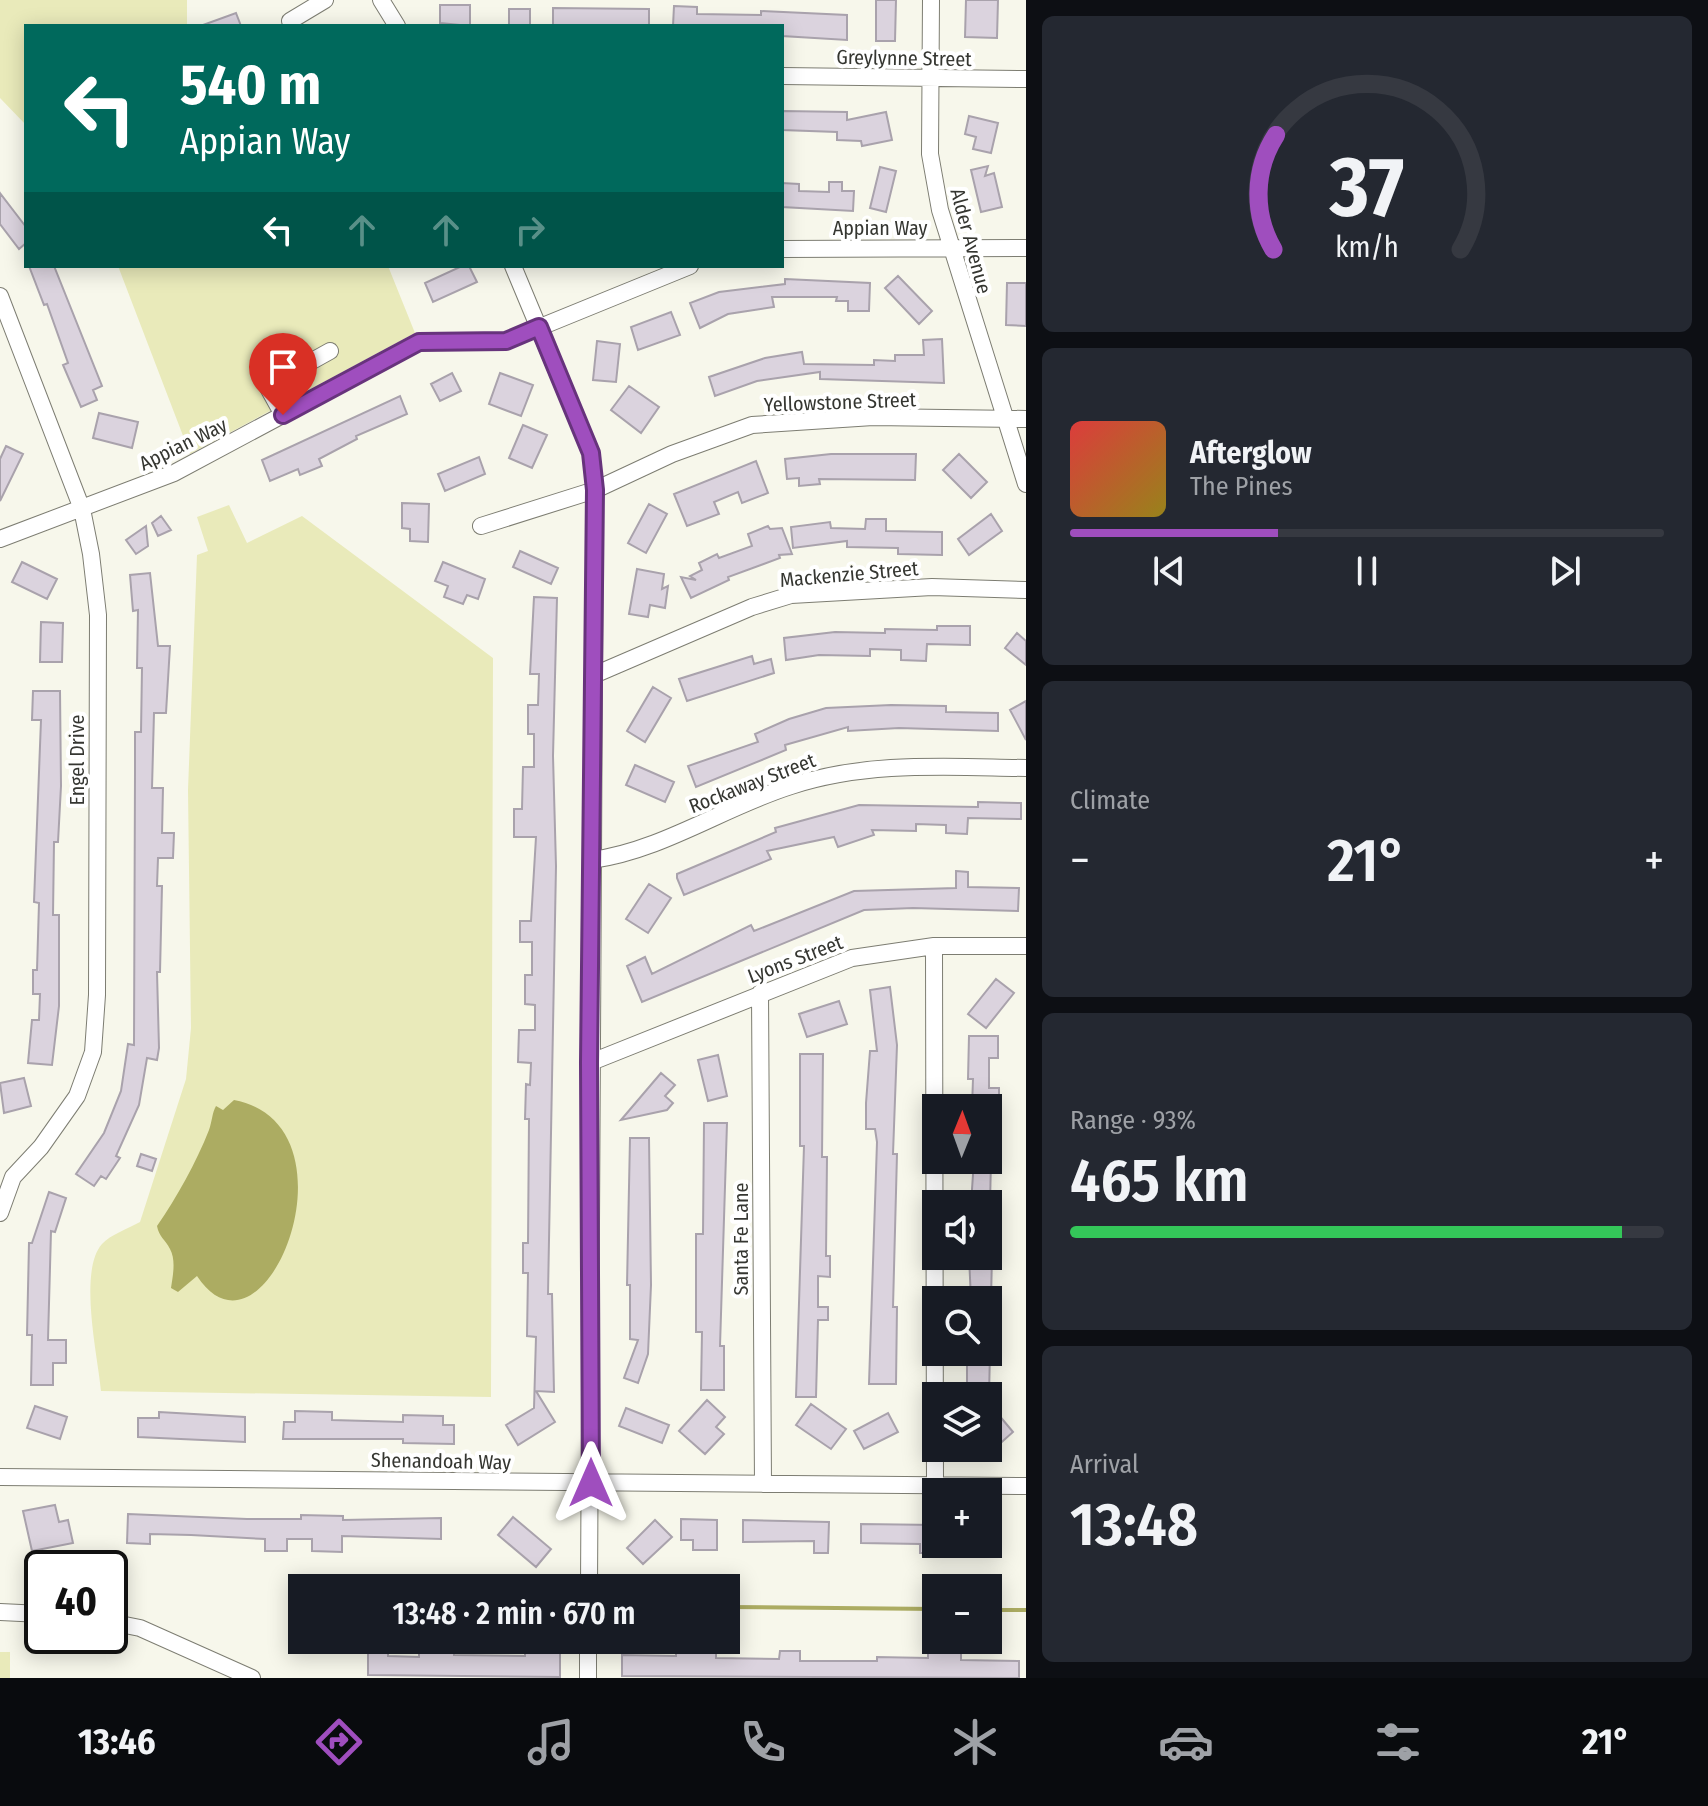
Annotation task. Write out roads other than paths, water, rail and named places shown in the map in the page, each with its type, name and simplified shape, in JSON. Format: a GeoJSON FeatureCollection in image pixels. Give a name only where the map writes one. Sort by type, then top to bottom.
{"type":"FeatureCollection","features":[{"type":"Feature","properties":{"kind":"street"},"geometry":{"type":"LineString","coordinates":[[290,21],[325,0]]}},
{"type":"Feature","properties":{"kind":"street"},"geometry":{"type":"LineString","coordinates":[[381,0],[396,24]]}},
{"type":"Feature","properties":{"kind":"street","name":"Alder Avenue"},"geometry":{"type":"LineString","coordinates":[[931,0],[930,154],[949,248],[1026,484]]}},
{"type":"Feature","properties":{"kind":"street","name":"Greylynne Street"},"geometry":{"type":"LineString","coordinates":[[784,76],[1026,79]]}},
{"type":"Feature","properties":{"kind":"street","name":"Appian Way"},"geometry":{"type":"LineString","coordinates":[[784,249],[1026,248]]}},
{"type":"Feature","properties":{"kind":"street"},"geometry":{"type":"LineString","coordinates":[[514,268],[591,453],[595,490],[589,1063],[589,1574]]}},
{"type":"Feature","properties":{"kind":"street","name":"Appian Way"},"geometry":{"type":"LineString","coordinates":[[0,539],[174,473],[419,342],[506,341],[685,268]]}},
{"type":"Feature","properties":{"kind":"street","name":"Engel Drive"},"geometry":{"type":"LineString","coordinates":[[0,296],[82,509],[98,615],[97,995],[93,1052],[77,1096],[41,1147],[13,1177],[0,1213]]}},
{"type":"Feature","properties":{"kind":"street"},"geometry":{"type":"LineString","coordinates":[[283,415],[267,386],[330,351]]}},
{"type":"Feature","properties":{"kind":"street","name":"Yellowstone Street"},"geometry":{"type":"LineString","coordinates":[[481,526],[595,490],[672,454],[752,425],[873,417],[1026,419]]}},
{"type":"Feature","properties":{"kind":"street","name":"Mackenzie Street"},"geometry":{"type":"LineString","coordinates":[[594,675],[752,607],[791,595],[932,587],[1026,590]]}},
{"type":"Feature","properties":{"kind":"street","name":"Rockaway Street"},"geometry":{"type":"LineString","coordinates":[[592,860],[624,855],[788,787],[839,771],[914,767],[1026,768]]}},
{"type":"Feature","properties":{"kind":"street"},"geometry":{"type":"LineString","coordinates":[[934,946],[935,1478]]}},
{"type":"Feature","properties":{"kind":"street","name":"Lyons Street"},"geometry":{"type":"LineString","coordinates":[[589,1063],[852,958],[934,946],[1026,946]]}},
{"type":"Feature","properties":{"kind":"street","name":"Santa Fe Lane"},"geometry":{"type":"LineString","coordinates":[[760,993],[763,1484]]}},
{"type":"Feature","properties":{"kind":"street"},"geometry":{"type":"LineString","coordinates":[[0,1166],[13,1177]]}},
{"type":"Feature","properties":{"kind":"street","name":"Shenandoah Way"},"geometry":{"type":"LineString","coordinates":[[0,1477],[922,1485]]}},
{"type":"Feature","properties":{"kind":"street","name":"Shenandoah Way"},"geometry":{"type":"LineString","coordinates":[[1002,1486],[1026,1486]]}},
{"type":"Feature","properties":{"kind":"street"},"geometry":{"type":"LineString","coordinates":[[0,1612],[24,1613]]}},
{"type":"Feature","properties":{"kind":"street"},"geometry":{"type":"LineString","coordinates":[[128,1626],[208,1655],[252,1678]]}},
{"type":"Feature","properties":{"kind":"street"},"geometry":{"type":"LineString","coordinates":[[588,1654],[588,1678]]}},
{"type":"Feature","properties":{"kind":"waterway"},"geometry":{"type":"LineString","coordinates":[[740,1607],[922,1609]]}},
{"type":"Feature","properties":{"kind":"waterway"},"geometry":{"type":"LineString","coordinates":[[1002,1610],[1026,1610]]}}]}
